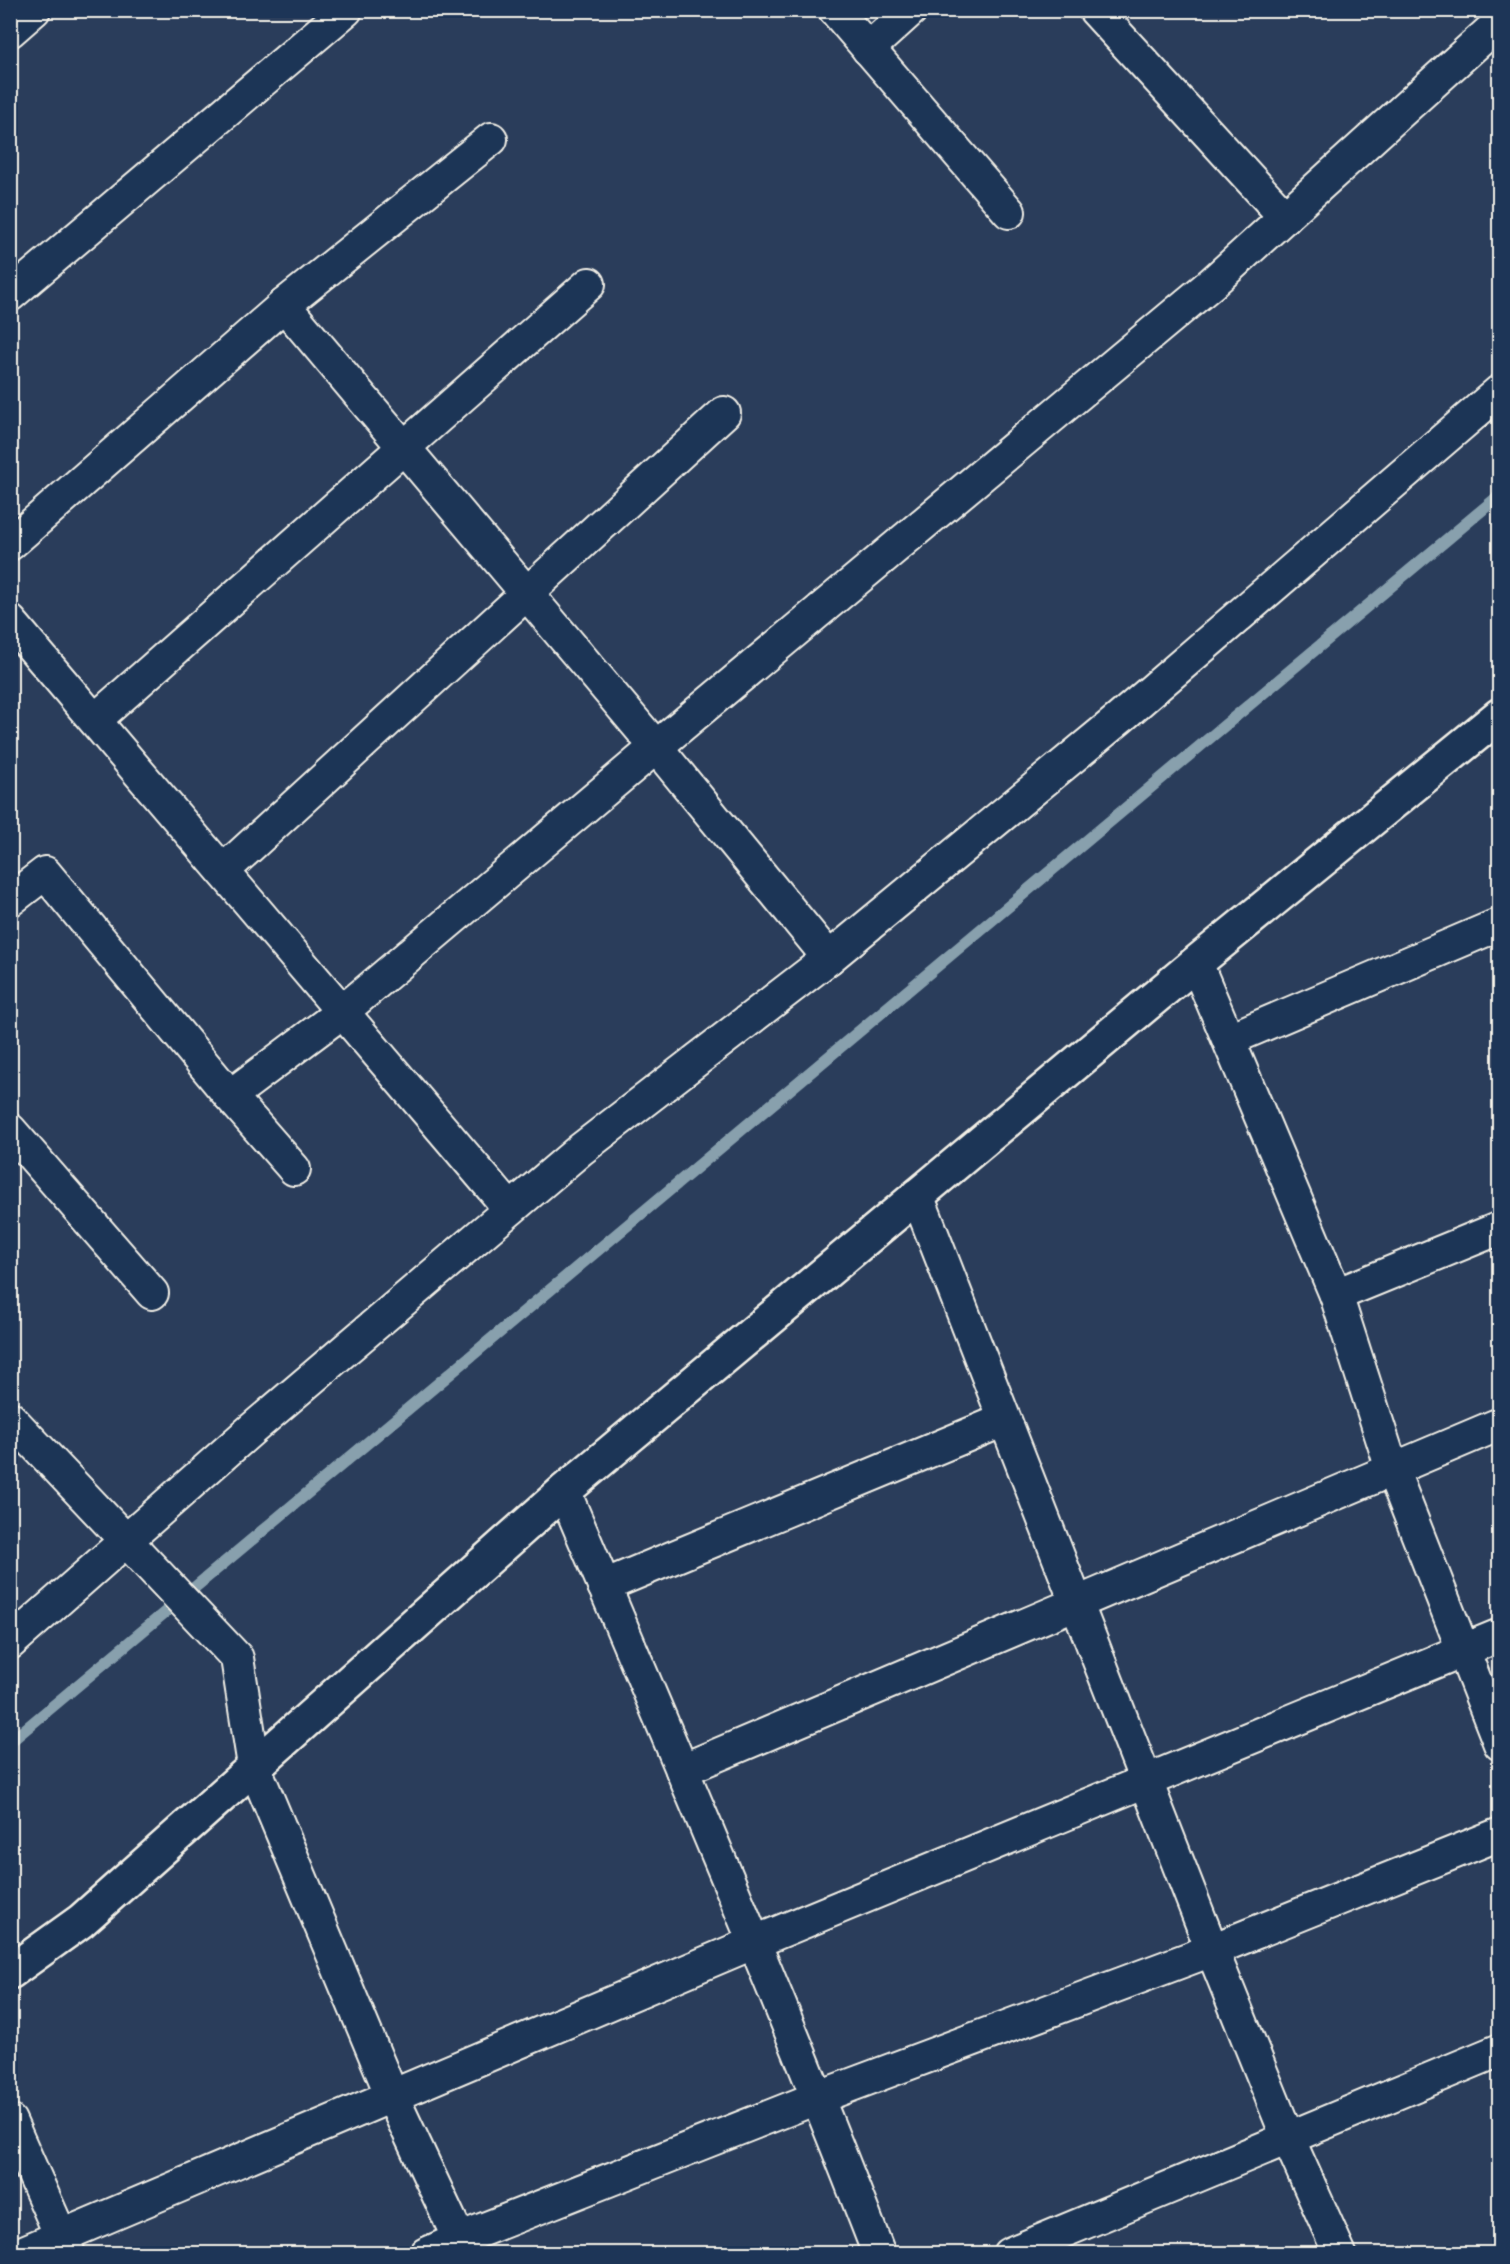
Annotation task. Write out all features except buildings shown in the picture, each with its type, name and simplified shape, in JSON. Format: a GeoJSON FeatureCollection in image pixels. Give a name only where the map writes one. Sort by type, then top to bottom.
{"type":"FeatureCollection","features":[{"type":"Feature","properties":{"kind":"street"},"geometry":{"type":"LineString","coordinates":[[10,31],[34,10]]}},
{"type":"Feature","properties":{"kind":"street"},"geometry":{"type":"LineString","coordinates":[[10,295],[346,10]]}},
{"type":"Feature","properties":{"kind":"street"},"geometry":{"type":"LineString","coordinates":[[835,10],[1009,212]]}},
{"type":"Feature","properties":{"kind":"street"},"geometry":{"type":"LineString","coordinates":[[868,48],[911,10]]}},
{"type":"Feature","properties":{"kind":"street"},"geometry":{"type":"LineString","coordinates":[[1095,10],[1285,217]]}},
{"type":"Feature","properties":{"kind":"street"},"geometry":{"type":"LineString","coordinates":[[230,1096],[342,1012],[1212,284],[1500,22]]}},
{"type":"Feature","properties":{"kind":"street"},"geometry":{"type":"LineString","coordinates":[[10,544],[284,305],[491,139]]}},
{"type":"Feature","properties":{"kind":"street"},"geometry":{"type":"LineString","coordinates":[[95,720],[589,284]]}},
{"type":"Feature","properties":{"kind":"street"},"geometry":{"type":"LineString","coordinates":[[284,305],[656,747],[829,958]]}},
{"type":"Feature","properties":{"kind":"street"},"geometry":{"type":"LineString","coordinates":[[10,1643],[250,1430],[580,1150],[829,958],[1120,718],[1500,391]]}},
{"type":"Feature","properties":{"kind":"street"},"geometry":{"type":"LineString","coordinates":[[223,871],[724,413]]}},
{"type":"Feature","properties":{"kind":"street"},"geometry":{"type":"LineString","coordinates":[[10,621],[510,1209]]}},
{"type":"Feature","properties":{"kind":"street"},"geometry":{"type":"LineString","coordinates":[[10,1972],[81,1922],[564,1491],[1196,963],[1500,715]]}},
{"type":"Feature","properties":{"kind":"street"},"geometry":{"type":"LineString","coordinates":[[10,900],[45,873],[230,1096],[294,1168]]}},
{"type":"Feature","properties":{"kind":"street"},"geometry":{"type":"LineString","coordinates":[[1230,1039],[1500,924]]}},
{"type":"Feature","properties":{"kind":"street"},"geometry":{"type":"LineString","coordinates":[[1196,963],[1336,1295],[1392,1469],[1500,1743]]}},
{"type":"Feature","properties":{"kind":"street"},"geometry":{"type":"LineString","coordinates":[[10,1131],[152,1293]]}},
{"type":"Feature","properties":{"kind":"street"},"geometry":{"type":"LineString","coordinates":[[917,1195],[1212,1950],[1288,2138],[1340,2253]]}},
{"type":"Feature","properties":{"kind":"street"},"geometry":{"type":"LineString","coordinates":[[1336,1295],[1500,1228]]}},
{"type":"Feature","properties":{"kind":"street"},"geometry":{"type":"LineString","coordinates":[[10,1418],[237,1658],[254,1766],[392,2096],[462,2246]]}},
{"type":"Feature","properties":{"kind":"street"},"geometry":{"type":"LineString","coordinates":[[604,1586],[1004,1420]]}},
{"type":"Feature","properties":{"kind":"street"},"geometry":{"type":"LineString","coordinates":[[682,1770],[1500,1424]]}},
{"type":"Feature","properties":{"kind":"street"},"geometry":{"type":"LineString","coordinates":[[564,1491],[755,1942],[819,2097],[879,2253]]}},
{"type":"Feature","properties":{"kind":"street"},"geometry":{"type":"LineString","coordinates":[[19,2253],[65,2245],[392,2096],[755,1942],[1500,1635]]}},
{"type":"Feature","properties":{"kind":"street"},"geometry":{"type":"LineString","coordinates":[[426,2253],[462,2246],[819,2097],[1212,1950],[1500,1834]]}},
{"type":"Feature","properties":{"kind":"street"},"geometry":{"type":"LineString","coordinates":[[1009,2253],[1500,2050]]}},
{"type":"Feature","properties":{"kind":"street"},"geometry":{"type":"LineString","coordinates":[[10,2121],[65,2245]]}},
{"type":"Feature","properties":{"kind":"waterway"},"geometry":{"type":"LineString","coordinates":[[10,1742],[1500,495]]}}]}
